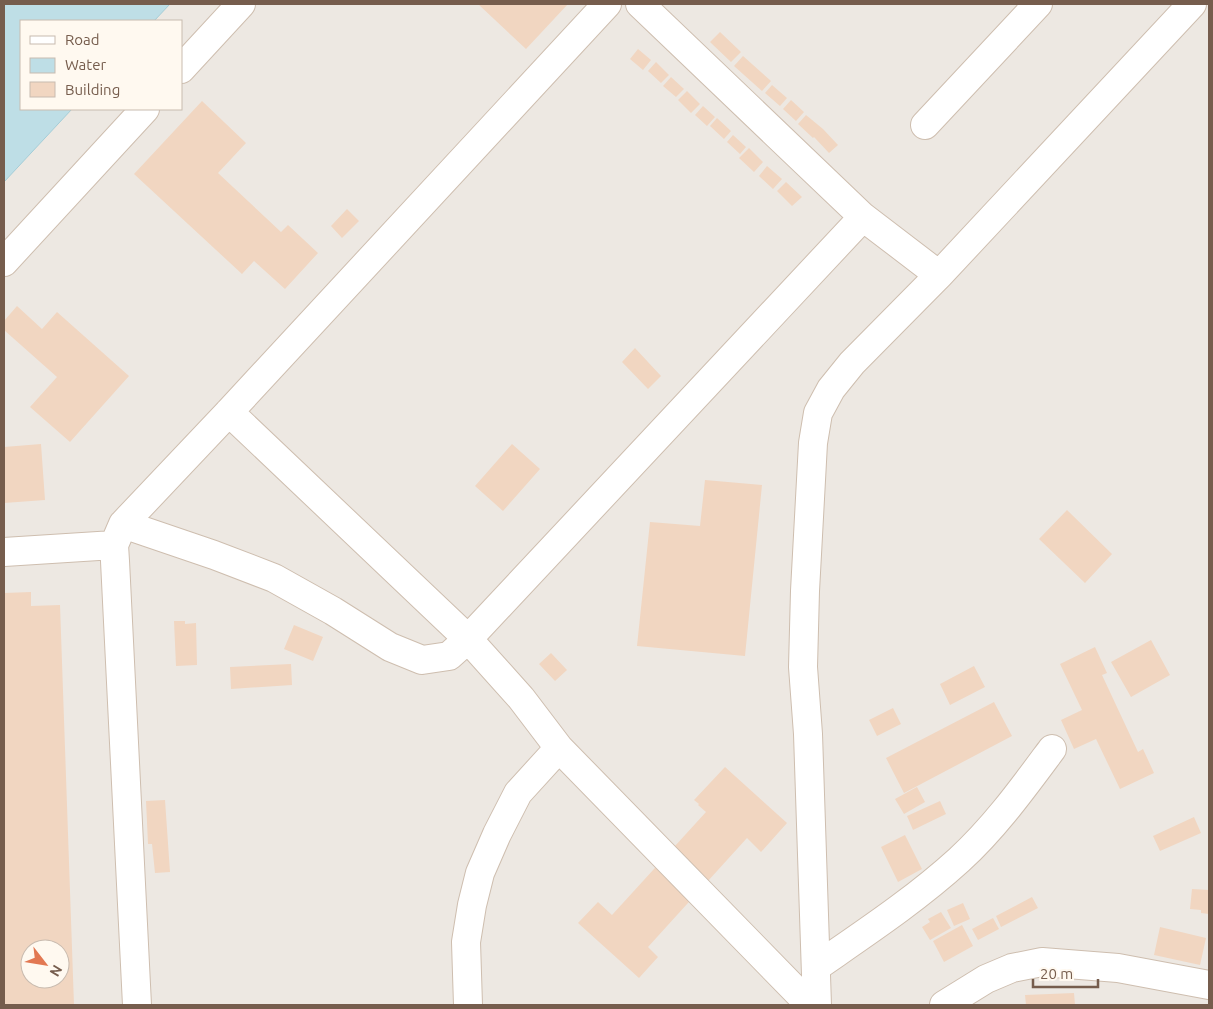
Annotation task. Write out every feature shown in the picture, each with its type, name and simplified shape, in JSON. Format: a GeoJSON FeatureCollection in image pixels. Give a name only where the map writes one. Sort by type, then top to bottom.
{"type":"FeatureCollection","features":[{"type":"Feature","properties":{"kind":"lane"},"geometry":{"type":"LineString","coordinates":[[182,68],[241,4]]}},
{"type":"Feature","properties":{"kind":"lane"},"geometry":{"type":"LineString","coordinates":[[137,1005],[119,534],[229,412],[607,4]]}},
{"type":"Feature","properties":{"kind":"lane"},"geometry":{"type":"LineString","coordinates":[[640,4],[863,217],[939,275]]}},
{"type":"Feature","properties":{"kind":"lane"},"geometry":{"type":"LineString","coordinates":[[925,125],[1038,4]]}},
{"type":"Feature","properties":{"kind":"lane"},"geometry":{"type":"LineString","coordinates":[[817,1005],[808,734],[803,667],[812,452],[818,413],[832,389],[852,364],[939,275],[1192,4]]}},
{"type":"Feature","properties":{"kind":"lane"},"geometry":{"type":"LineString","coordinates":[[4,262],[144,110]]}},
{"type":"Feature","properties":{"kind":"lane"},"geometry":{"type":"LineString","coordinates":[[4,552],[119,534],[214,555],[274,578],[333,611],[390,647],[422,660],[449,656],[468,639],[863,217]]}},
{"type":"Feature","properties":{"kind":"lane"},"geometry":{"type":"LineString","coordinates":[[229,412],[468,639],[521,698],[559,748],[810,1005]]}},
{"type":"Feature","properties":{"kind":"lane"},"geometry":{"type":"LineString","coordinates":[[468,1005],[466,942],[480,873],[518,793],[559,748]]}},
{"type":"Feature","properties":{"kind":"lane"},"geometry":{"type":"LineString","coordinates":[[816,967],[897,910],[959,860],[1001,816],[1052,749]]}},
{"type":"Feature","properties":{"kind":"lane"},"geometry":{"type":"LineString","coordinates":[[944,1005],[986,979],[1012,968],[1042,962],[1118,968],[1209,985]]}},
{"type":"Feature","properties":{"kind":"shaded area"},"geometry":{"type":"Polygon","coordinates":[[[170,4],[1209,4],[1209,1005],[4,1005],[4,182],[71,110],[182,110],[182,20],[155,20],[170,4]]]}},
{"type":"Feature","properties":{"kind":"water"},"geometry":{"type":"Polygon","coordinates":[[[4,4],[170,4],[155,20],[20,20],[20,110],[71,110],[4,182],[4,4]]]}},
{"type":"Feature","properties":{"kind":"building"},"geometry":{"type":"Polygon","coordinates":[[[478,4],[568,4],[526,49],[478,4]]]}},
{"type":"Feature","properties":{"kind":"building"},"geometry":{"type":"Polygon","coordinates":[[[720,32],[741,52],[731,62],[710,42],[720,32]]]}},
{"type":"Feature","properties":{"kind":"building"},"geometry":{"type":"Polygon","coordinates":[[[638,49],[651,60],[643,70],[630,59],[638,49]]]}},
{"type":"Feature","properties":{"kind":"building"},"geometry":{"type":"Polygon","coordinates":[[[743,56],[771,81],[762,91],[734,66],[743,56]]]}},
{"type":"Feature","properties":{"kind":"building"},"geometry":{"type":"Polygon","coordinates":[[[656,62],[669,75],[661,83],[648,71],[656,62]]]}},
{"type":"Feature","properties":{"kind":"building"},"geometry":{"type":"Polygon","coordinates":[[[671,77],[684,89],[676,97],[663,86],[671,77]]]}},
{"type":"Feature","properties":{"kind":"building"},"geometry":{"type":"Polygon","coordinates":[[[772,85],[787,98],[780,106],[765,93],[772,85]]]}},
{"type":"Feature","properties":{"kind":"building"},"geometry":{"type":"Polygon","coordinates":[[[687,91],[700,104],[691,113],[678,100],[687,91]]]}},
{"type":"Feature","properties":{"kind":"building"},"geometry":{"type":"Polygon","coordinates":[[[791,100],[804,112],[796,121],[783,109],[791,100]]]}},
{"type":"Feature","properties":{"kind":"building"},"geometry":{"type":"Polygon","coordinates":[[[202,101],[246,143],[218,173],[281,232],[288,225],[318,253],[285,289],[254,261],[242,274],[134,174],[202,101]]]}},
{"type":"Feature","properties":{"kind":"building"},"geometry":{"type":"Polygon","coordinates":[[[703,106],[715,117],[707,126],[695,115],[703,106]]]}},
{"type":"Feature","properties":{"kind":"building"},"geometry":{"type":"Polygon","coordinates":[[[806,115],[838,145],[829,153],[798,124],[806,115]]]}},
{"type":"Feature","properties":{"kind":"building"},"geometry":{"type":"Polygon","coordinates":[[[717,118],[731,131],[724,139],[710,126],[717,118]]]}},
{"type":"Feature","properties":{"kind":"building"},"geometry":{"type":"Polygon","coordinates":[[[733,135],[746,147],[740,154],[727,142],[733,135]]]}},
{"type":"Feature","properties":{"kind":"building"},"geometry":{"type":"Polygon","coordinates":[[[749,148],[763,162],[754,172],[739,158],[749,148]]]}},
{"type":"Feature","properties":{"kind":"building"},"geometry":{"type":"Polygon","coordinates":[[[767,166],[782,179],[773,189],[759,176],[767,166]]]}},
{"type":"Feature","properties":{"kind":"building"},"geometry":{"type":"Polygon","coordinates":[[[786,182],[802,197],[792,206],[777,191],[786,182]]]}},
{"type":"Feature","properties":{"kind":"building"},"geometry":{"type":"Polygon","coordinates":[[[347,209],[359,221],[342,238],[331,226],[347,209]]]}},
{"type":"Feature","properties":{"kind":"building"},"geometry":{"type":"Polygon","coordinates":[[[17,306],[42,329],[57,312],[129,376],[70,442],[30,407],[57,377],[4,330],[4,321],[17,306]]]}},
{"type":"Feature","properties":{"kind":"building"},"geometry":{"type":"Polygon","coordinates":[[[635,348],[661,376],[648,389],[622,362],[635,348]]]}},
{"type":"Feature","properties":{"kind":"building"},"geometry":{"type":"Polygon","coordinates":[[[41,444],[45,500],[4,503],[4,447],[41,444]]]}},
{"type":"Feature","properties":{"kind":"building"},"geometry":{"type":"Polygon","coordinates":[[[512,444],[540,469],[503,511],[475,486],[512,444]]]}},
{"type":"Feature","properties":{"kind":"building"},"geometry":{"type":"Polygon","coordinates":[[[705,480],[762,485],[745,656],[637,646],[650,522],[700,526],[705,480]]]}},
{"type":"Feature","properties":{"kind":"building"},"geometry":{"type":"Polygon","coordinates":[[[1067,510],[1112,554],[1085,583],[1039,539],[1067,510]]]}},
{"type":"Feature","properties":{"kind":"building"},"geometry":{"type":"Polygon","coordinates":[[[31,592],[31,606],[60,605],[74,1005],[4,1005],[4,593],[31,592]]]}},
{"type":"Feature","properties":{"kind":"building"},"geometry":{"type":"Polygon","coordinates":[[[174,621],[185,621],[185,624],[196,623],[197,665],[176,666],[174,621]]]}},
{"type":"Feature","properties":{"kind":"building"},"geometry":{"type":"Polygon","coordinates":[[[294,625],[323,637],[313,661],[284,649],[294,625]]]}},
{"type":"Feature","properties":{"kind":"building"},"geometry":{"type":"Polygon","coordinates":[[[1151,640],[1170,675],[1131,697],[1111,662],[1151,640]]]}},
{"type":"Feature","properties":{"kind":"building"},"geometry":{"type":"Polygon","coordinates":[[[1095,647],[1107,673],[1102,675],[1138,752],[1143,749],[1154,773],[1120,789],[1096,739],[1074,749],[1061,720],[1082,710],[1060,664],[1095,647]]]}},
{"type":"Feature","properties":{"kind":"building"},"geometry":{"type":"Polygon","coordinates":[[[551,653],[567,670],[555,681],[539,664],[551,653]]]}},
{"type":"Feature","properties":{"kind":"building"},"geometry":{"type":"Polygon","coordinates":[[[291,664],[292,685],[231,689],[230,667],[291,664]]]}},
{"type":"Feature","properties":{"kind":"building"},"geometry":{"type":"Polygon","coordinates":[[[974,666],[985,687],[950,705],[940,684],[974,666]]]}},
{"type":"Feature","properties":{"kind":"building"},"geometry":{"type":"Polygon","coordinates":[[[994,702],[1012,736],[904,793],[886,758],[994,702]]]}},
{"type":"Feature","properties":{"kind":"building"},"geometry":{"type":"Polygon","coordinates":[[[893,708],[901,724],[877,736],[869,720],[893,708]]]}},
{"type":"Feature","properties":{"kind":"building"},"geometry":{"type":"Polygon","coordinates":[[[725,767],[787,823],[761,852],[747,838],[648,947],[658,957],[639,978],[578,923],[598,902],[612,915],[706,812],[694,800],[725,767]]]}},
{"type":"Feature","properties":{"kind":"building"},"geometry":{"type":"Polygon","coordinates":[[[917,787],[925,802],[904,814],[895,799],[917,787]]]}},
{"type":"Feature","properties":{"kind":"building"},"geometry":{"type":"Polygon","coordinates":[[[165,800],[170,872],[155,873],[152,844],[148,844],[146,801],[165,800]]]}},
{"type":"Feature","properties":{"kind":"building"},"geometry":{"type":"Polygon","coordinates":[[[940,801],[946,814],[913,830],[907,816],[940,801]]]}},
{"type":"Feature","properties":{"kind":"building"},"geometry":{"type":"Polygon","coordinates":[[[1194,817],[1201,833],[1160,851],[1153,836],[1194,817]]]}},
{"type":"Feature","properties":{"kind":"building"},"geometry":{"type":"Polygon","coordinates":[[[905,835],[922,869],[898,882],[881,847],[905,835]]]}},
{"type":"Feature","properties":{"kind":"building"},"geometry":{"type":"Polygon","coordinates":[[[1192,889],[1209,890],[1209,914],[1201,913],[1201,910],[1190,909],[1192,889]]]}},
{"type":"Feature","properties":{"kind":"building"},"geometry":{"type":"Polygon","coordinates":[[[1032,897],[1038,908],[1001,927],[996,916],[1032,897]]]}},
{"type":"Feature","properties":{"kind":"building"},"geometry":{"type":"Polygon","coordinates":[[[963,903],[970,919],[954,926],[947,910],[963,903]]]}},
{"type":"Feature","properties":{"kind":"building"},"geometry":{"type":"Polygon","coordinates":[[[941,912],[951,928],[930,940],[922,927],[930,922],[928,919],[941,912]]]}},
{"type":"Feature","properties":{"kind":"building"},"geometry":{"type":"Polygon","coordinates":[[[993,918],[999,929],[978,940],[972,929],[993,918]]]}},
{"type":"Feature","properties":{"kind":"building"},"geometry":{"type":"Polygon","coordinates":[[[962,925],[973,946],[944,962],[933,941],[962,925]]]}},
{"type":"Feature","properties":{"kind":"building"},"geometry":{"type":"Polygon","coordinates":[[[1160,927],[1206,938],[1200,965],[1154,955],[1160,927]]]}},
{"type":"Feature","properties":{"kind":"building"},"geometry":{"type":"Polygon","coordinates":[[[1074,993],[1075,1005],[1026,1005],[1025,995],[1074,993]]]}}]}
